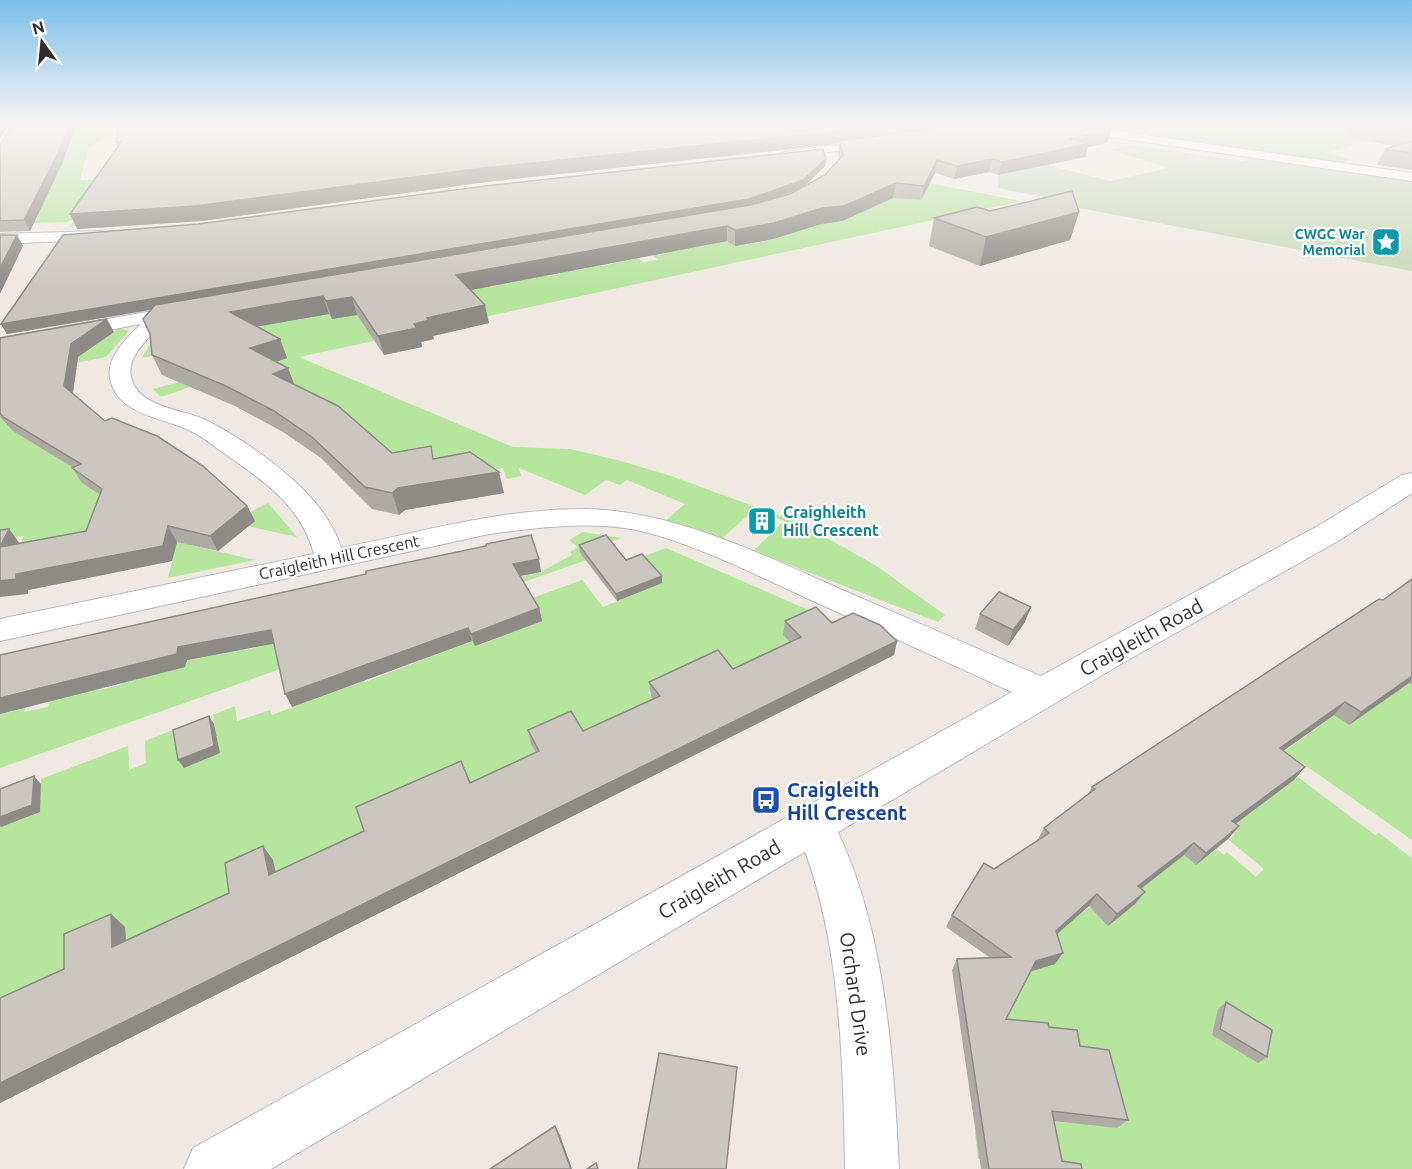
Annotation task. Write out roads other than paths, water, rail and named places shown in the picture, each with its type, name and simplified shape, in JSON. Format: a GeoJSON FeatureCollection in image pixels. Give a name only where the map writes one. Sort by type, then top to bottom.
{"type":"FeatureCollection","features":[{"type":"Feature","properties":{"kind":"main road","name":"Craigleith Road"},"geometry":{"type":"LineString","coordinates":[[214,1169],[1044,692],[1327,534],[1412,481]]}},
{"type":"Feature","properties":{"kind":"street"},"geometry":{"type":"LineString","coordinates":[[0,239],[117,235]]}},
{"type":"Feature","properties":{"kind":"street"},"geometry":{"type":"LineString","coordinates":[[0,344],[205,307]]}},
{"type":"Feature","properties":{"kind":"street"},"geometry":{"type":"LineString","coordinates":[[158,315],[126,354],[120,371],[127,391],[145,406],[199,426],[259,464],[296,497],[322,535],[330,558]]}},
{"type":"Feature","properties":{"kind":"street","name":"Craigleith Hill Crescent"},"geometry":{"type":"LineString","coordinates":[[0,630],[330,558],[536,519],[584,517],[642,523],[680,534],[756,563],[1044,692]]}},
{"type":"Feature","properties":{"kind":"street","name":"Orchard Drive"},"geometry":{"type":"LineString","coordinates":[[814,825],[829,852],[841,892],[851,945],[862,1015],[872,1169]]}},
{"type":"Feature","properties":{"kind":"place","name":"CWGC War Memorial"},"geometry":{"type":"Point","coordinates":[1386,242]}},
{"type":"Feature","properties":{"kind":"place","name":"Craighleith Hill Crescent"},"geometry":{"type":"Point","coordinates":[762,521]}},
{"type":"Feature","properties":{"kind":"place","name":"Craigleith Hill Crescent"},"geometry":{"type":"Point","coordinates":[766,800]}}]}
